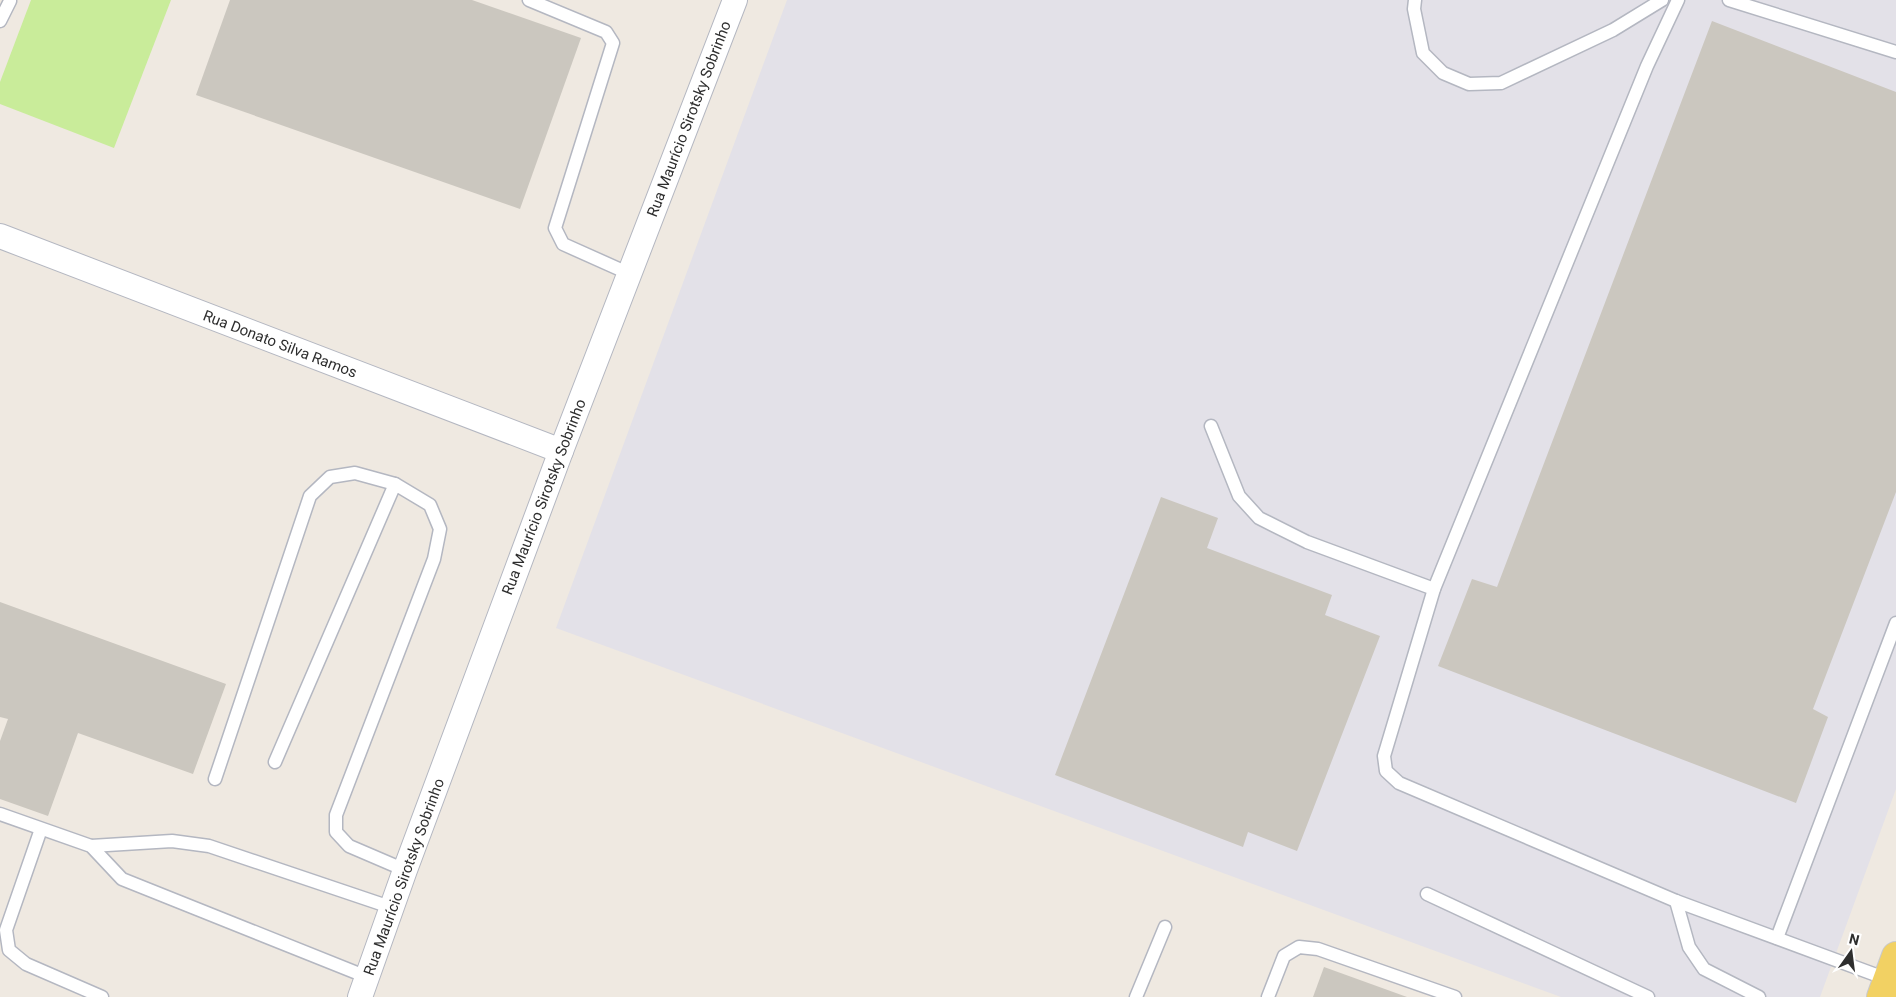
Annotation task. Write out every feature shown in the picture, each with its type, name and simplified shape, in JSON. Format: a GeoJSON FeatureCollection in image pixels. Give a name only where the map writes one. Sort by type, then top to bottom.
{"type":"FeatureCollection","features":[{"type":"Feature","properties":{"kind":"street","name":"Rua Maurício Sirotsky Sobrinho"},"geometry":{"type":"LineString","coordinates":[[363,987],[561,451],[735,0]]}},
{"type":"Feature","properties":{"kind":"street","name":"Rua Donato Silva Ramos"},"geometry":{"type":"LineString","coordinates":[[0,236],[561,451]]}},
{"type":"Feature","properties":{"kind":"lane"},"geometry":{"type":"LineString","coordinates":[[529,0],[606,32],[613,43],[555,228],[563,244],[630,274]]}},
{"type":"Feature","properties":{"kind":"lane"},"geometry":{"type":"LineString","coordinates":[[1415,0],[1414,9],[1423,53],[1443,73],[1469,84],[1501,83],[1614,30],[1662,0]]}},
{"type":"Feature","properties":{"kind":"lane"},"geometry":{"type":"LineString","coordinates":[[1678,0],[1647,66],[1434,588],[1384,756],[1386,771],[1399,783],[1676,900],[1888,977]]}},
{"type":"Feature","properties":{"kind":"lane"},"geometry":{"type":"LineString","coordinates":[[1729,0],[1896,52]]}},
{"type":"Feature","properties":{"kind":"lane"},"geometry":{"type":"LineString","coordinates":[[0,21],[10,1]]}},
{"type":"Feature","properties":{"kind":"lane"},"geometry":{"type":"LineString","coordinates":[[1211,426],[1239,496],[1259,518],[1308,542],[1434,588]]}},
{"type":"Feature","properties":{"kind":"lane"},"geometry":{"type":"LineString","coordinates":[[215,779],[310,496],[330,477],[338,475],[356,473],[395,484],[430,506],[440,529],[434,559],[336,815],[336,832],[349,846],[405,870]]}},
{"type":"Feature","properties":{"kind":"lane"},"geometry":{"type":"LineString","coordinates":[[275,762],[395,484]]}},
{"type":"Feature","properties":{"kind":"lane"},"geometry":{"type":"LineString","coordinates":[[1777,938],[1896,623]]}},
{"type":"Feature","properties":{"kind":"lane"},"geometry":{"type":"LineString","coordinates":[[0,814],[90,846],[172,841],[209,846],[393,908]]}},
{"type":"Feature","properties":{"kind":"lane"},"geometry":{"type":"LineString","coordinates":[[41,829],[6,930],[9,950],[26,964],[102,997]]}},
{"type":"Feature","properties":{"kind":"lane"},"geometry":{"type":"LineString","coordinates":[[90,846],[122,879],[363,987]]}},
{"type":"Feature","properties":{"kind":"lane"},"geometry":{"type":"LineString","coordinates":[[1427,894],[1648,997]]}},
{"type":"Feature","properties":{"kind":"lane"},"geometry":{"type":"LineString","coordinates":[[1676,900],[1689,947],[1704,969],[1759,997]]}},
{"type":"Feature","properties":{"kind":"lane"},"geometry":{"type":"LineString","coordinates":[[1136,997],[1165,927]]}},
{"type":"Feature","properties":{"kind":"lane"},"geometry":{"type":"LineString","coordinates":[[1268,997],[1284,956],[1299,947],[1318,949],[1455,997]]}},
{"type":"Feature","properties":{"kind":"shaded area"},"geometry":{"type":"Polygon","coordinates":[[[787,0],[1896,0],[1896,789],[1820,997],[1561,997],[556,628],[787,0]]]}},
{"type":"Feature","properties":{"kind":"green space"},"geometry":{"type":"Polygon","coordinates":[[[31,0],[171,0],[114,148],[0,104],[0,82],[31,0]]]}},
{"type":"Feature","properties":{"kind":"building"},"geometry":{"type":"Polygon","coordinates":[[[230,0],[472,0],[581,38],[520,209],[196,95],[230,0]]]}},
{"type":"Feature","properties":{"kind":"building"},"geometry":{"type":"Polygon","coordinates":[[[1712,21],[1896,92],[1896,492],[1813,709],[1828,717],[1796,803],[1438,666],[1472,579],[1497,587],[1712,21]]]}},
{"type":"Feature","properties":{"kind":"building"},"geometry":{"type":"Polygon","coordinates":[[[1161,497],[1218,518],[1207,548],[1332,595],[1325,615],[1380,636],[1297,851],[1248,832],[1243,847],[1055,775],[1161,497]]]}},
{"type":"Feature","properties":{"kind":"building"},"geometry":{"type":"Polygon","coordinates":[[[0,602],[226,684],[193,774],[78,733],[48,816],[0,799],[0,741],[8,719],[0,717],[0,602]]]}},
{"type":"Feature","properties":{"kind":"building"},"geometry":{"type":"Polygon","coordinates":[[[1324,967],[1407,997],[1313,997],[1324,967]]]}}]}
